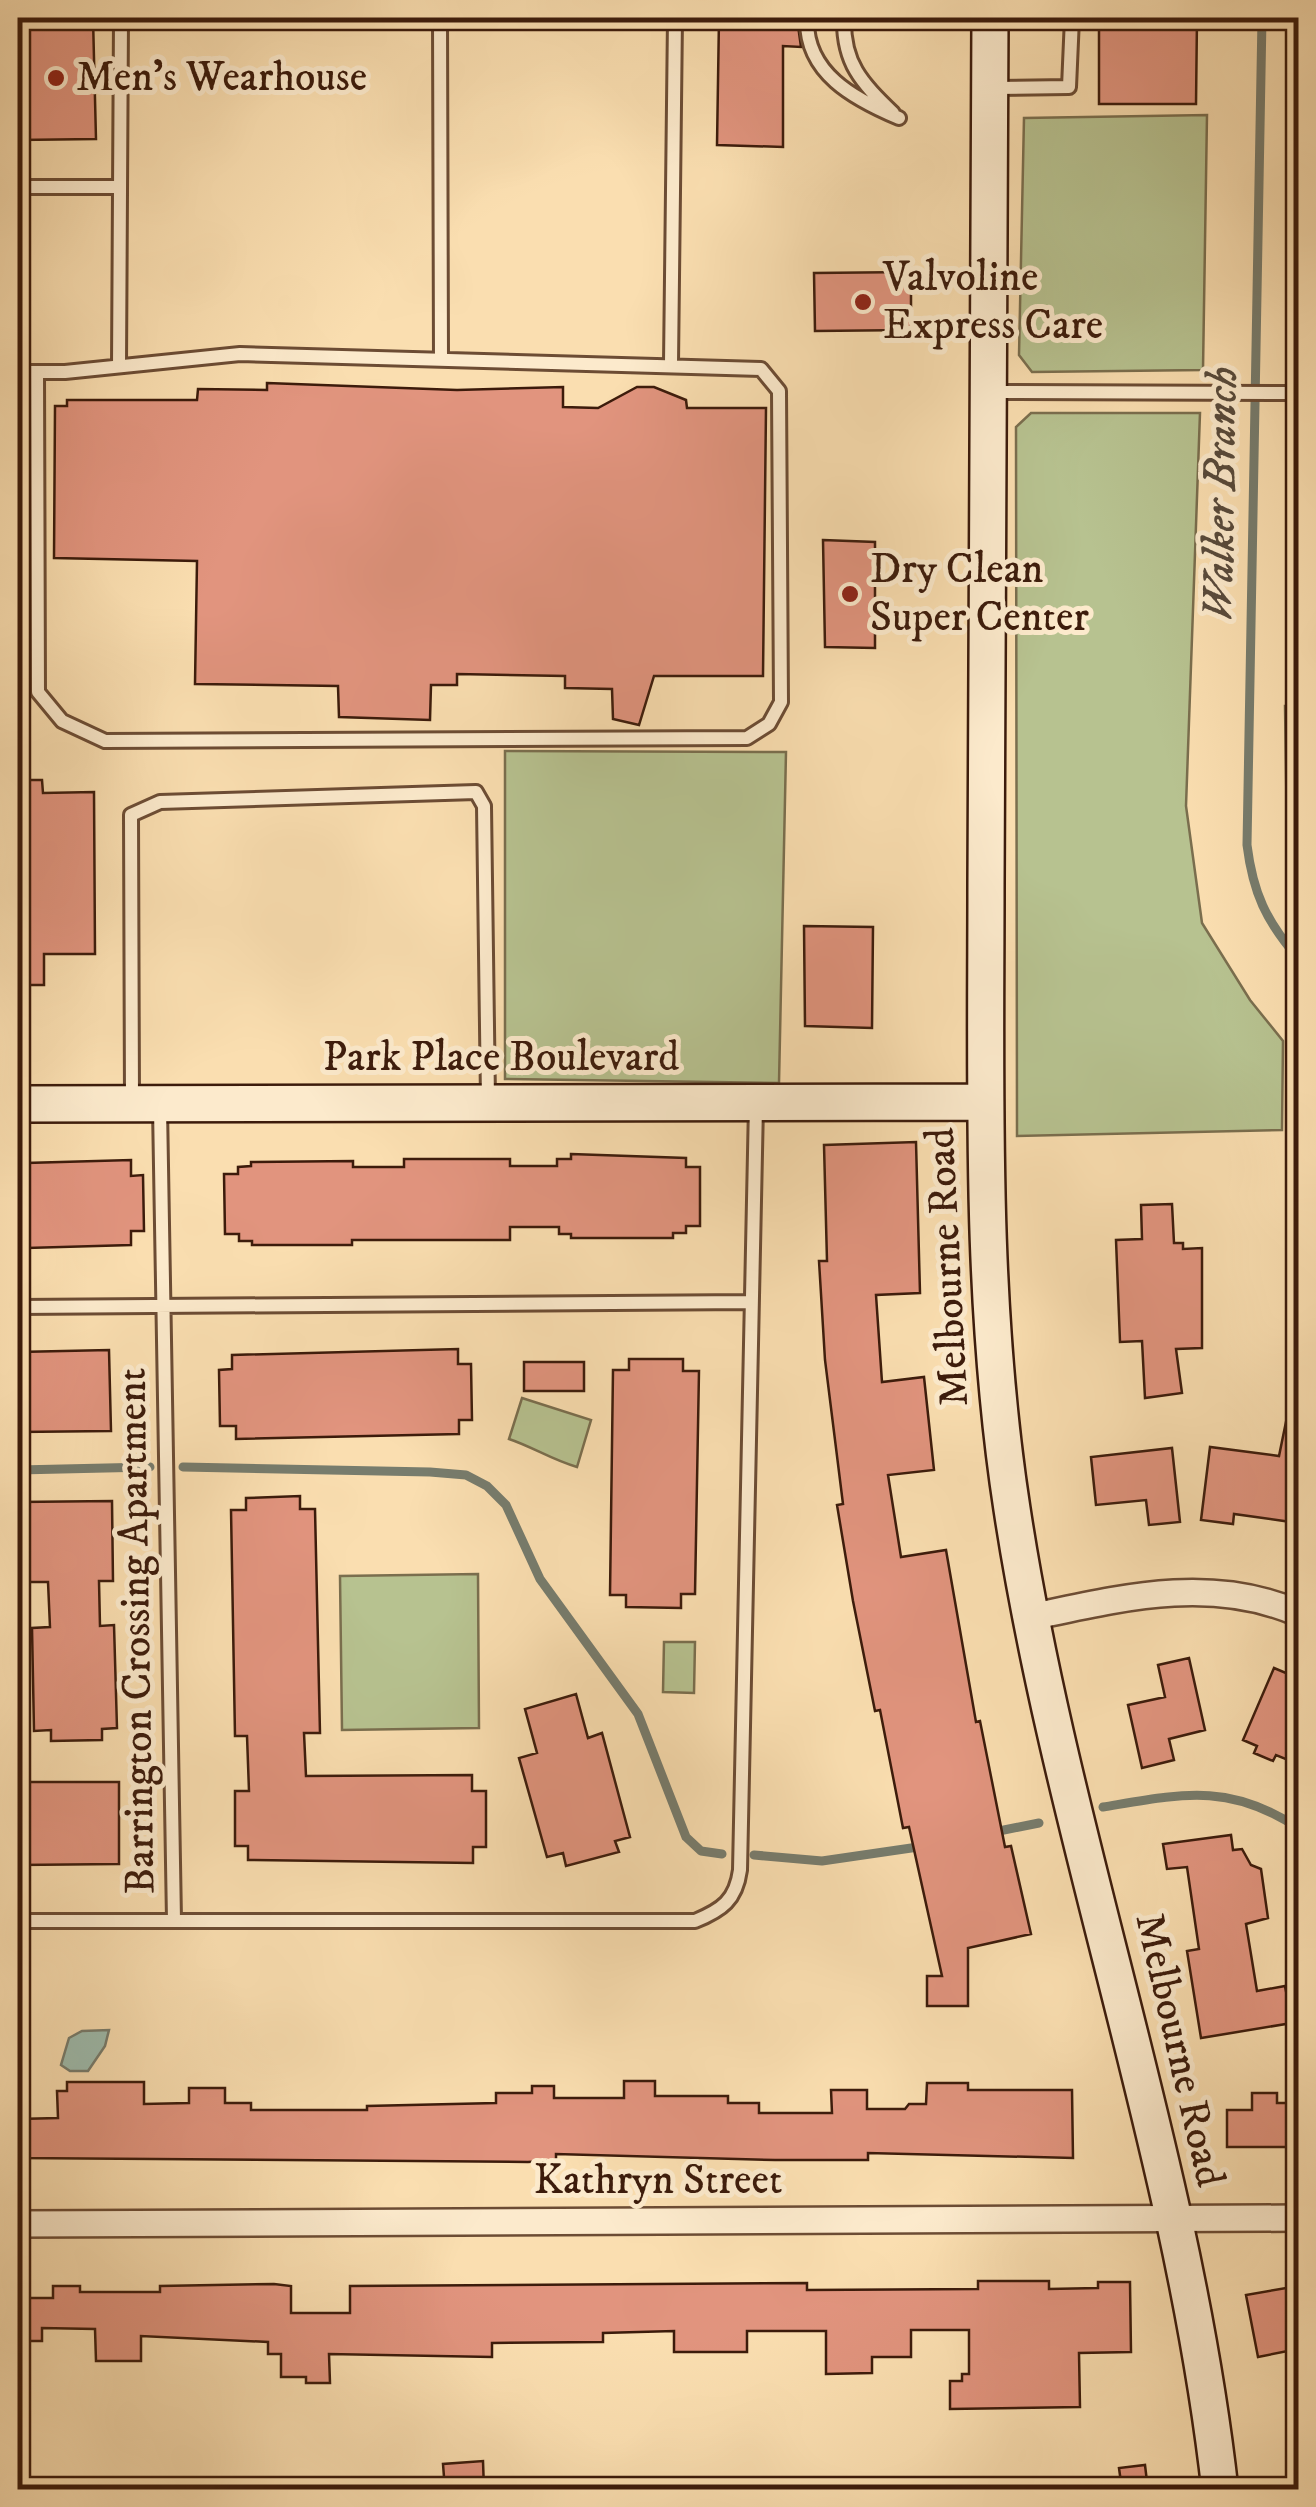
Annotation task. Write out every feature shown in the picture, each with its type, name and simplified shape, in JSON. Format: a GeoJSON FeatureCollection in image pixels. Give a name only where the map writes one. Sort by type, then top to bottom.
{"type":"FeatureCollection","features":[{"type":"Feature","properties":{"kind":"street","name":"Melbourne Road"},"geometry":{"type":"LineString","coordinates":[[990,18],[985,1102],[990,1287],[998,1389],[1031,1617],[1172,2218],[1212,2424],[1220,2490]]}},
{"type":"Feature","properties":{"kind":"street","name":"Park Place Boulevard"},"geometry":{"type":"LineString","coordinates":[[18,1104],[985,1102]]}},
{"type":"Feature","properties":{"kind":"street"},"geometry":{"type":"LineString","coordinates":[[1031,1617],[1118,1598],[1192,1590],[1262,1599],[1298,1613]]}},
{"type":"Feature","properties":{"kind":"street","name":"Kathryn Street"},"geometry":{"type":"LineString","coordinates":[[18,2224],[1298,2218]]}},
{"type":"Feature","properties":{"kind":"lane"},"geometry":{"type":"LineString","coordinates":[[119,366],[122,18]]}},
{"type":"Feature","properties":{"kind":"lane"},"geometry":{"type":"LineString","coordinates":[[440,18],[441,359]]}},
{"type":"Feature","properties":{"kind":"lane"},"geometry":{"type":"LineString","coordinates":[[671,364],[675,18]]}},
{"type":"Feature","properties":{"kind":"lane"},"geometry":{"type":"LineString","coordinates":[[807,18],[806,34],[815,60],[853,99],[898,118],[866,88],[844,48],[844,18]]}},
{"type":"Feature","properties":{"kind":"lane"},"geometry":{"type":"LineString","coordinates":[[990,88],[1069,87],[1072,18]]}},
{"type":"Feature","properties":{"kind":"lane"},"geometry":{"type":"LineString","coordinates":[[18,188],[120,187]]}},
{"type":"Feature","properties":{"kind":"lane"},"geometry":{"type":"LineString","coordinates":[[18,372],[240,354],[760,369],[779,391],[780,702],[769,724],[747,738],[105,741],[62,721],[38,692],[37,372]]}},
{"type":"Feature","properties":{"kind":"lane"},"geometry":{"type":"LineString","coordinates":[[986,392],[1298,393]]}},
{"type":"Feature","properties":{"kind":"lane","name":"Barrington Crossing Apartment"},"geometry":{"type":"LineString","coordinates":[[18,1921],[174,1920],[164,1304],[146,1103],[131,814],[160,802],[476,792],[484,806],[488,1102]]}},
{"type":"Feature","properties":{"kind":"lane"},"geometry":{"type":"LineString","coordinates":[[174,1920],[695,1921],[729,1902],[738,1889],[740,1870],[756,1102]]}},
{"type":"Feature","properties":{"kind":"lane"},"geometry":{"type":"LineString","coordinates":[[164,1304],[750,1302]]}},
{"type":"Feature","properties":{"kind":"lane","name":"Barrington Crossing Apartment"},"geometry":{"type":"LineString","coordinates":[[18,1308],[164,1304]]}},
{"type":"Feature","properties":{"kind":"green space"},"geometry":{"type":"Polygon","coordinates":[[[1207,115],[1203,370],[1032,372],[1019,355],[1024,118],[1207,115]]]}},
{"type":"Feature","properties":{"kind":"green space"},"geometry":{"type":"Polygon","coordinates":[[[1031,413],[1200,413],[1186,806],[1202,923],[1250,1000],[1283,1041],[1282,1130],[1017,1136],[1016,427],[1031,413]]]}},
{"type":"Feature","properties":{"kind":"green space"},"geometry":{"type":"Polygon","coordinates":[[[1285,706],[1298,707],[1298,878],[1287,834],[1285,706]]]}},
{"type":"Feature","properties":{"kind":"green space"},"geometry":{"type":"Polygon","coordinates":[[[505,751],[786,752],[779,1083],[505,1079],[505,751]]]}},
{"type":"Feature","properties":{"kind":"green space"},"geometry":{"type":"Polygon","coordinates":[[[522,1398],[591,1420],[577,1467],[509,1439],[522,1398]]]}},
{"type":"Feature","properties":{"kind":"green space"},"geometry":{"type":"Polygon","coordinates":[[[478,1574],[479,1728],[342,1730],[340,1576],[478,1574]]]}},
{"type":"Feature","properties":{"kind":"green space"},"geometry":{"type":"Polygon","coordinates":[[[664,1642],[695,1642],[694,1693],[663,1692],[664,1642]]]}},
{"type":"Feature","properties":{"kind":"shaded area"},"geometry":{"type":"Polygon","coordinates":[[[109,2030],[105,2046],[88,2071],[70,2071],[61,2065],[69,2038],[82,2031],[109,2030]]]}},
{"type":"Feature","properties":{"kind":"building","name":"Men's Wearhouse"},"geometry":{"type":"Polygon","coordinates":[[[18,18],[93,18],[96,139],[18,140],[18,18]]]}},
{"type":"Feature","properties":{"kind":"building"},"geometry":{"type":"Polygon","coordinates":[[[719,18],[797,18],[801,47],[783,46],[783,147],[717,145],[719,18]]]}},
{"type":"Feature","properties":{"kind":"building"},"geometry":{"type":"Polygon","coordinates":[[[1099,18],[1197,18],[1196,104],[1099,104],[1099,18]]]}},
{"type":"Feature","properties":{"kind":"building","name":"Valvoline Express Care"},"geometry":{"type":"Polygon","coordinates":[[[911,272],[911,330],[815,331],[814,273],[911,272]]]}},
{"type":"Feature","properties":{"kind":"building"},"geometry":{"type":"Polygon","coordinates":[[[267,383],[457,390],[563,387],[563,407],[598,408],[637,387],[654,387],[686,400],[687,408],[766,408],[763,676],[654,676],[639,725],[613,719],[612,689],[565,688],[565,676],[457,674],[457,685],[431,685],[430,720],[339,717],[338,686],[195,684],[197,561],[54,558],[55,406],[67,406],[67,400],[197,400],[198,389],[267,390],[267,383]]]}},
{"type":"Feature","properties":{"kind":"building","name":"Dry Clean Super Center"},"geometry":{"type":"Polygon","coordinates":[[[823,540],[875,542],[875,648],[825,647],[823,540]]]}},
{"type":"Feature","properties":{"kind":"building"},"geometry":{"type":"Polygon","coordinates":[[[18,780],[42,780],[43,793],[94,792],[95,954],[44,954],[44,985],[18,985],[18,780]]]}},
{"type":"Feature","properties":{"kind":"building"},"geometry":{"type":"Polygon","coordinates":[[[804,926],[873,927],[872,1028],[805,1026],[804,926]]]}},
{"type":"Feature","properties":{"kind":"building"},"geometry":{"type":"Polygon","coordinates":[[[916,1142],[920,1293],[876,1295],[882,1382],[924,1377],[934,1470],[888,1475],[901,1557],[946,1550],[976,1722],[980,1721],[1005,1847],[1011,1846],[1031,1934],[968,1948],[968,2006],[927,2006],[927,1976],[942,1976],[909,1827],[903,1828],[880,1710],[875,1711],[853,1601],[837,1505],[843,1504],[825,1360],[819,1261],[827,1261],[824,1145],[916,1142]]]}},
{"type":"Feature","properties":{"kind":"building"},"geometry":{"type":"Polygon","coordinates":[[[571,1154],[686,1158],[686,1167],[700,1167],[700,1226],[686,1226],[686,1233],[673,1233],[673,1238],[571,1238],[571,1234],[559,1234],[559,1227],[510,1227],[510,1240],[352,1240],[352,1245],[252,1245],[252,1241],[239,1241],[239,1234],[225,1234],[224,1174],[238,1174],[238,1167],[251,1166],[251,1162],[353,1161],[353,1167],[404,1167],[404,1159],[510,1159],[510,1166],[557,1166],[557,1159],[571,1159],[571,1154]]]}},
{"type":"Feature","properties":{"kind":"building"},"geometry":{"type":"Polygon","coordinates":[[[131,1160],[131,1176],[143,1175],[144,1231],[131,1231],[131,1245],[27,1248],[27,1231],[18,1231],[18,1179],[26,1179],[26,1163],[131,1160]]]}},
{"type":"Feature","properties":{"kind":"building"},"geometry":{"type":"Polygon","coordinates":[[[1172,1204],[1174,1243],[1183,1243],[1183,1249],[1202,1248],[1202,1348],[1176,1349],[1182,1393],[1145,1398],[1142,1341],[1120,1342],[1116,1240],[1142,1239],[1141,1205],[1172,1204]]]}},
{"type":"Feature","properties":{"kind":"building"},"geometry":{"type":"Polygon","coordinates":[[[458,1349],[458,1364],[471,1364],[472,1420],[459,1420],[459,1434],[236,1439],[236,1426],[220,1426],[219,1370],[232,1369],[232,1355],[458,1349]]]}},
{"type":"Feature","properties":{"kind":"building"},"geometry":{"type":"Polygon","coordinates":[[[109,1350],[111,1431],[18,1432],[18,1352],[109,1350]]]}},
{"type":"Feature","properties":{"kind":"building"},"geometry":{"type":"Polygon","coordinates":[[[629,1359],[683,1359],[683,1371],[699,1371],[695,1594],[681,1594],[681,1608],[626,1607],[626,1595],[610,1595],[613,1370],[629,1370],[629,1359]]]}},
{"type":"Feature","properties":{"kind":"building"},"geometry":{"type":"Polygon","coordinates":[[[524,1362],[584,1362],[584,1391],[524,1391],[524,1362]]]}},
{"type":"Feature","properties":{"kind":"building"},"geometry":{"type":"Polygon","coordinates":[[[1288,1412],[1298,1413],[1291,1522],[1234,1514],[1233,1524],[1201,1520],[1210,1447],[1279,1456],[1288,1412]]]}},
{"type":"Feature","properties":{"kind":"building"},"geometry":{"type":"Polygon","coordinates":[[[1172,1448],[1180,1522],[1149,1525],[1146,1500],[1096,1505],[1091,1457],[1172,1448]]]}},
{"type":"Feature","properties":{"kind":"building"},"geometry":{"type":"Polygon","coordinates":[[[300,1496],[300,1509],[315,1509],[320,1733],[304,1733],[306,1776],[472,1775],[472,1791],[486,1791],[486,1847],[473,1847],[473,1863],[248,1860],[248,1846],[235,1846],[235,1791],[249,1791],[247,1736],[235,1736],[231,1510],[246,1510],[246,1498],[300,1496]]]}},
{"type":"Feature","properties":{"kind":"building"},"geometry":{"type":"Polygon","coordinates":[[[112,1501],[113,1581],[99,1581],[100,1626],[114,1625],[117,1728],[102,1729],[102,1740],[51,1741],[51,1730],[34,1731],[32,1628],[50,1627],[48,1582],[18,1582],[18,1502],[112,1501]]]}},
{"type":"Feature","properties":{"kind":"building"},"geometry":{"type":"Polygon","coordinates":[[[1189,1658],[1205,1730],[1169,1739],[1174,1760],[1142,1768],[1128,1705],[1165,1697],[1158,1665],[1189,1658]]]}},
{"type":"Feature","properties":{"kind":"building"},"geometry":{"type":"Polygon","coordinates":[[[1274,1668],[1298,1678],[1298,1764],[1276,1755],[1273,1761],[1254,1753],[1257,1746],[1243,1740],[1274,1668]]]}},
{"type":"Feature","properties":{"kind":"building"},"geometry":{"type":"Polygon","coordinates":[[[576,1694],[588,1738],[602,1733],[630,1837],[615,1841],[619,1852],[566,1866],[563,1853],[547,1857],[519,1758],[537,1753],[525,1709],[576,1694]]]}},
{"type":"Feature","properties":{"kind":"building"},"geometry":{"type":"Polygon","coordinates":[[[18,1782],[119,1782],[119,1864],[18,1865],[18,1782]]]}},
{"type":"Feature","properties":{"kind":"building"},"geometry":{"type":"Polygon","coordinates":[[[1231,1835],[1233,1850],[1242,1849],[1251,1865],[1261,1869],[1268,1918],[1246,1924],[1257,1991],[1285,1986],[1292,2023],[1201,2038],[1187,1951],[1199,1949],[1187,1867],[1167,1869],[1163,1844],[1231,1835]]]}},
{"type":"Feature","properties":{"kind":"building"},"geometry":{"type":"Polygon","coordinates":[[[624,2081],[655,2081],[655,2096],[728,2096],[728,2103],[759,2103],[759,2113],[832,2113],[831,2090],[867,2090],[867,2109],[905,2109],[909,2104],[926,2104],[927,2083],[968,2083],[968,2090],[1072,2090],[1073,2158],[868,2153],[868,2160],[556,2154],[556,2160],[528,2162],[18,2158],[18,2119],[58,2118],[57,2091],[67,2091],[67,2082],[144,2082],[144,2104],[189,2103],[189,2088],[225,2088],[225,2103],[251,2103],[251,2110],[367,2110],[367,2106],[496,2103],[496,2093],[532,2093],[532,2086],[554,2086],[554,2098],[624,2098],[624,2081]]]}},
{"type":"Feature","properties":{"kind":"building"},"geometry":{"type":"Polygon","coordinates":[[[1252,2093],[1277,2093],[1277,2103],[1298,2103],[1298,2147],[1227,2147],[1227,2110],[1252,2110],[1252,2093]]]}},
{"type":"Feature","properties":{"kind":"building"},"geometry":{"type":"Polygon","coordinates":[[[978,2281],[1049,2281],[1049,2289],[1098,2288],[1098,2282],[1130,2282],[1131,2352],[1079,2353],[1080,2407],[950,2409],[950,2381],[962,2381],[962,2374],[969,2374],[969,2330],[911,2330],[911,2357],[872,2357],[872,2373],[826,2374],[826,2331],[747,2331],[747,2352],[674,2352],[674,2331],[603,2333],[603,2342],[492,2343],[492,2357],[329,2354],[330,2383],[306,2383],[306,2377],[281,2377],[281,2354],[268,2354],[268,2342],[141,2336],[141,2361],[96,2361],[95,2329],[42,2328],[42,2341],[18,2341],[18,2298],[53,2298],[53,2286],[80,2286],[80,2292],[160,2292],[160,2286],[274,2284],[291,2286],[291,2313],[350,2313],[350,2286],[807,2283],[807,2290],[978,2289],[978,2281]]]}},
{"type":"Feature","properties":{"kind":"building"},"geometry":{"type":"Polygon","coordinates":[[[1298,2286],[1298,2349],[1258,2357],[1246,2295],[1298,2286]]]}},
{"type":"Feature","properties":{"kind":"building"},"geometry":{"type":"Polygon","coordinates":[[[483,2461],[484,2490],[445,2490],[443,2464],[483,2461]]]}},
{"type":"Feature","properties":{"kind":"building"},"geometry":{"type":"Polygon","coordinates":[[[1145,2465],[1148,2490],[1122,2490],[1119,2468],[1145,2465]]]}},
{"type":"Feature","properties":{"kind":"waterway","name":"Walker Branch"},"geometry":{"type":"LineString","coordinates":[[1262,18],[1247,845],[1263,906],[1298,958]]}},
{"type":"Feature","properties":{"kind":"waterway"},"geometry":{"type":"LineString","coordinates":[[18,1470],[150,1467]]}},
{"type":"Feature","properties":{"kind":"waterway"},"geometry":{"type":"LineString","coordinates":[[183,1467],[430,1472],[466,1475],[487,1486],[506,1505],[540,1579],[638,1714],[686,1837],[701,1851],[722,1854]]}},
{"type":"Feature","properties":{"kind":"waterway"},"geometry":{"type":"LineString","coordinates":[[1103,1807],[1204,1795],[1249,1803],[1298,1828]]}},
{"type":"Feature","properties":{"kind":"waterway"},"geometry":{"type":"LineString","coordinates":[[994,1832],[1039,1823]]}},
{"type":"Feature","properties":{"kind":"waterway"},"geometry":{"type":"LineString","coordinates":[[754,1855],[822,1861],[925,1846]]}},
{"type":"Feature","properties":{"kind":"place","name":"Men's Wearhouse"},"geometry":{"type":"Point","coordinates":[56,78]}},
{"type":"Feature","properties":{"kind":"place","name":"Valvoline Express Care"},"geometry":{"type":"Point","coordinates":[863,302]}},
{"type":"Feature","properties":{"kind":"place","name":"Dry Clean Super Center"},"geometry":{"type":"Point","coordinates":[850,594]}}]}
